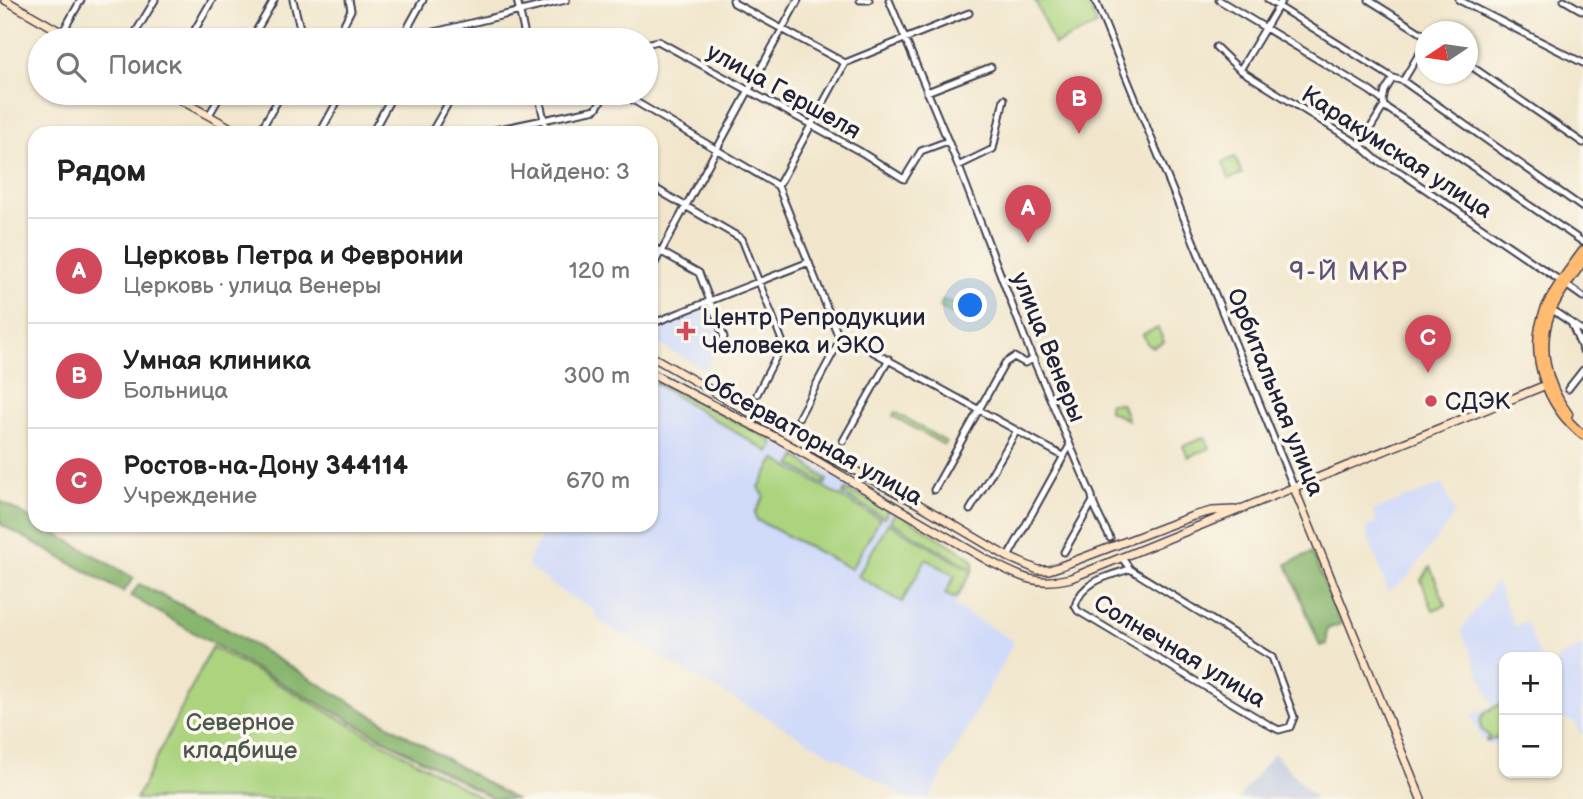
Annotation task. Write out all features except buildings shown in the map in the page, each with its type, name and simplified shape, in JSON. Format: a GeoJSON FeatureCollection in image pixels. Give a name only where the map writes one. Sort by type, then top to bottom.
{"type":"FeatureCollection","features":[{"type":"Feature","properties":{"kind":"main road"},"geometry":{"type":"LineString","coordinates":[[5,0],[53,28]]}},
{"type":"Feature","properties":{"kind":"main road"},"geometry":{"type":"LineString","coordinates":[[189,105],[227,126]]}},
{"type":"Feature","properties":{"kind":"main road"},"geometry":{"type":"LineString","coordinates":[[1541,351],[1552,309],[1583,251]]}},
{"type":"Feature","properties":{"kind":"main road"},"geometry":{"type":"LineString","coordinates":[[1583,261],[1546,308],[1540,326],[1541,351],[1548,384],[1563,416],[1583,435]]}},
{"type":"Feature","properties":{"kind":"main road","name":"Обсерваторная улица"},"geometry":{"type":"LineString","coordinates":[[658,360],[789,435],[1032,568],[1049,570],[1212,511],[1242,509]]}},
{"type":"Feature","properties":{"kind":"main road","name":"Обсерваторная улица"},"geometry":{"type":"LineString","coordinates":[[678,387],[684,382],[685,373]]}},
{"type":"Feature","properties":{"kind":"main road","name":"Обсерваторная улица"},"geometry":{"type":"LineString","coordinates":[[658,377],[779,439],[1018,576],[1039,583],[1071,579],[1548,384]]}},
{"type":"Feature","properties":{"kind":"main road"},"geometry":{"type":"LineString","coordinates":[[1548,384],[1565,410],[1583,428]]}},
{"type":"Feature","properties":{"kind":"main road","name":"Орбитальная улица"},"geometry":{"type":"LineString","coordinates":[[1294,488],[1421,799]]}},
{"type":"Feature","properties":{"kind":"main road","name":"Обсерваторная улица"},"geometry":{"type":"LineString","coordinates":[[930,526],[934,520],[944,520]]}},
{"type":"Feature","properties":{"kind":"main road"},"geometry":{"type":"LineString","coordinates":[[1147,548],[1152,540],[1150,532]]}},
{"type":"Feature","properties":{"kind":"street"},"geometry":{"type":"LineString","coordinates":[[65,28],[81,0]]}},
{"type":"Feature","properties":{"kind":"street"},"geometry":{"type":"LineString","coordinates":[[138,28],[155,0]]}},
{"type":"Feature","properties":{"kind":"street"},"geometry":{"type":"LineString","coordinates":[[196,28],[212,0]]}},
{"type":"Feature","properties":{"kind":"street"},"geometry":{"type":"LineString","coordinates":[[258,28],[274,0]]}},
{"type":"Feature","properties":{"kind":"street"},"geometry":{"type":"LineString","coordinates":[[293,0],[300,28]]}},
{"type":"Feature","properties":{"kind":"street"},"geometry":{"type":"LineString","coordinates":[[343,28],[351,10],[349,0]]}},
{"type":"Feature","properties":{"kind":"street"},"geometry":{"type":"LineString","coordinates":[[408,28],[423,0]]}},
{"type":"Feature","properties":{"kind":"street"},"geometry":{"type":"LineString","coordinates":[[517,0],[524,28]]}},
{"type":"Feature","properties":{"kind":"street"},"geometry":{"type":"LineString","coordinates":[[450,28],[566,0]]}},
{"type":"Feature","properties":{"kind":"street"},"geometry":{"type":"LineString","coordinates":[[733,0],[734,3],[845,63]]}},
{"type":"Feature","properties":{"kind":"street"},"geometry":{"type":"LineString","coordinates":[[658,257],[798,0]]}},
{"type":"Feature","properties":{"kind":"street"},"geometry":{"type":"LineString","coordinates":[[860,0],[869,0]]}},
{"type":"Feature","properties":{"kind":"street","name":"улица Венеры"},"geometry":{"type":"LineString","coordinates":[[889,0],[1092,496],[1092,503],[1110,538]]}},
{"type":"Feature","properties":{"kind":"street","name":"Орбитальная улица"},"geometry":{"type":"LineString","coordinates":[[1095,0],[1294,488]]}},
{"type":"Feature","properties":{"kind":"street"},"geometry":{"type":"LineString","coordinates":[[1219,0],[1383,104],[1583,242]]}},
{"type":"Feature","properties":{"kind":"street"},"geometry":{"type":"LineString","coordinates":[[1268,0],[1280,3],[1392,78],[1403,81],[1583,208]]}},
{"type":"Feature","properties":{"kind":"street"},"geometry":{"type":"LineString","coordinates":[[1369,0],[1415,29]]}},
{"type":"Feature","properties":{"kind":"street"},"geometry":{"type":"LineString","coordinates":[[1383,8],[1388,0]]}},
{"type":"Feature","properties":{"kind":"street"},"geometry":{"type":"LineString","coordinates":[[1459,0],[1583,63]]}},
{"type":"Feature","properties":{"kind":"street"},"geometry":{"type":"LineString","coordinates":[[1564,0],[1583,11]]}},
{"type":"Feature","properties":{"kind":"street"},"geometry":{"type":"LineString","coordinates":[[1240,70],[1280,3]]}},
{"type":"Feature","properties":{"kind":"street"},"geometry":{"type":"LineString","coordinates":[[778,186],[845,63],[969,13]]}},
{"type":"Feature","properties":{"kind":"street","name":"улица Гершеля"},"geometry":{"type":"LineString","coordinates":[[658,41],[862,152],[904,179],[921,151],[948,141]]}},
{"type":"Feature","properties":{"kind":"street","name":"Каракумская улица"},"geometry":{"type":"LineString","coordinates":[[1216,47],[1240,70],[1360,145],[1378,161],[1399,172],[1583,297]]}},
{"type":"Feature","properties":{"kind":"street"},"geometry":{"type":"LineString","coordinates":[[1403,81],[1415,61]]}},
{"type":"Feature","properties":{"kind":"street"},"geometry":{"type":"LineString","coordinates":[[927,92],[991,67]]}},
{"type":"Feature","properties":{"kind":"street"},"geometry":{"type":"LineString","coordinates":[[1478,71],[1583,143]]}},
{"type":"Feature","properties":{"kind":"street"},"geometry":{"type":"LineString","coordinates":[[1360,145],[1383,104],[1385,90],[1392,78]]}},
{"type":"Feature","properties":{"kind":"street"},"geometry":{"type":"LineString","coordinates":[[958,166],[993,149],[1004,99]]}},
{"type":"Feature","properties":{"kind":"street"},"geometry":{"type":"LineString","coordinates":[[209,116],[215,105]]}},
{"type":"Feature","properties":{"kind":"street"},"geometry":{"type":"LineString","coordinates":[[263,126],[275,105]]}},
{"type":"Feature","properties":{"kind":"street"},"geometry":{"type":"LineString","coordinates":[[324,126],[335,105]]}},
{"type":"Feature","properties":{"kind":"street"},"geometry":{"type":"LineString","coordinates":[[376,126],[387,105]]}},
{"type":"Feature","properties":{"kind":"street"},"geometry":{"type":"LineString","coordinates":[[435,126],[447,105]]}},
{"type":"Feature","properties":{"kind":"street"},"geometry":{"type":"LineString","coordinates":[[541,105],[546,126]]}},
{"type":"Feature","properties":{"kind":"street"},"geometry":{"type":"LineString","coordinates":[[513,126],[596,109],[598,105]]}},
{"type":"Feature","properties":{"kind":"street"},"geometry":{"type":"LineString","coordinates":[[641,105],[778,186],[840,340],[799,417]]}},
{"type":"Feature","properties":{"kind":"street"},"geometry":{"type":"LineString","coordinates":[[658,190],[742,239],[783,343],[757,394]]}},
{"type":"Feature","properties":{"kind":"street"},"geometry":{"type":"LineString","coordinates":[[658,250],[698,272],[724,337],[717,350]]}},
{"type":"Feature","properties":{"kind":"street"},"geometry":{"type":"LineString","coordinates":[[658,321],[809,262]]}},
{"type":"Feature","properties":{"kind":"street"},"geometry":{"type":"LineString","coordinates":[[1552,309],[1583,331]]}},
{"type":"Feature","properties":{"kind":"street"},"geometry":{"type":"LineString","coordinates":[[1572,324],[1583,351]]}},
{"type":"Feature","properties":{"kind":"street"},"geometry":{"type":"LineString","coordinates":[[837,332],[1063,456]]}},
{"type":"Feature","properties":{"kind":"street"},"geometry":{"type":"LineString","coordinates":[[934,490],[1005,363],[1014,357],[1025,363],[1034,359]]}},
{"type":"Feature","properties":{"kind":"street"},"geometry":{"type":"LineString","coordinates":[[843,441],[889,359]]}},
{"type":"Feature","properties":{"kind":"street"},"geometry":{"type":"LineString","coordinates":[[1568,388],[1583,370]]}},
{"type":"Feature","properties":{"kind":"street"},"geometry":{"type":"LineString","coordinates":[[970,510],[1016,432]]}},
{"type":"Feature","properties":{"kind":"street"},"geometry":{"type":"LineString","coordinates":[[1008,557],[1069,445]]}},
{"type":"Feature","properties":{"kind":"street"},"geometry":{"type":"LineString","coordinates":[[1064,552],[1092,503]]}},
{"type":"Feature","properties":{"kind":"street"},"geometry":{"type":"LineString","coordinates":[[1122,558],[1130,569]]}},
{"type":"Feature","properties":{"kind":"street","name":"Солнечная улица"},"geometry":{"type":"LineString","coordinates":[[1130,569],[1272,657],[1294,718],[1286,729],[1279,730],[1271,726],[1078,611],[1075,606],[1077,600],[1094,581],[1130,569]]}},
{"type":"Feature","properties":{"kind":"shaded area","name":"Центр Репродукции Человека и ЭКО"},"geometry":{"type":"Polygon","coordinates":[[[709,303],[723,337],[706,370],[658,344],[658,323],[709,303]]]}},
{"type":"Feature","properties":{"kind":"shaded area"},"geometry":{"type":"Polygon","coordinates":[[[658,380],[740,421],[975,560],[973,572],[954,606],[1012,640],[1013,644],[929,799],[909,799],[600,622],[592,608],[565,594],[529,568],[528,561],[544,532],[658,532],[658,380]]]}},
{"type":"Feature","properties":{"kind":"shaded area"},"geometry":{"type":"Polygon","coordinates":[[[1442,484],[1455,512],[1406,579],[1388,592],[1365,528],[1377,523],[1373,511],[1442,484]]]}},
{"type":"Feature","properties":{"kind":"shaded area"},"geometry":{"type":"Polygon","coordinates":[[[1496,581],[1514,626],[1526,622],[1538,652],[1499,652],[1499,742],[1490,746],[1480,737],[1471,715],[1493,706],[1461,630],[1496,581]]]}},
{"type":"Feature","properties":{"kind":"shaded area"},"geometry":{"type":"Polygon","coordinates":[[[1583,645],[1583,735],[1576,723],[1562,719],[1562,656],[1583,645]]]}},
{"type":"Feature","properties":{"kind":"shaded area"},"geometry":{"type":"Polygon","coordinates":[[[1274,753],[1316,799],[1238,799],[1274,753]]]}},
{"type":"Feature","properties":{"kind":"green space"},"geometry":{"type":"Polygon","coordinates":[[[1035,0],[1087,0],[1097,25],[1054,45],[1035,0]]]}},
{"type":"Feature","properties":{"kind":"green space"},"geometry":{"type":"Polygon","coordinates":[[[1235,157],[1242,174],[1229,179],[1223,162],[1235,157]]]}},
{"type":"Feature","properties":{"kind":"green space"},"geometry":{"type":"Polygon","coordinates":[[[943,300],[965,310],[960,319],[939,307],[943,300]]]}},
{"type":"Feature","properties":{"kind":"green space"},"geometry":{"type":"Polygon","coordinates":[[[1158,328],[1164,342],[1152,347],[1143,334],[1158,328]]]}},
{"type":"Feature","properties":{"kind":"green space"},"geometry":{"type":"Polygon","coordinates":[[[658,382],[771,440],[773,445],[769,452],[658,385],[658,382]]]}},
{"type":"Feature","properties":{"kind":"green space"},"geometry":{"type":"Polygon","coordinates":[[[1109,403],[1121,403],[1128,420],[1109,411],[1109,403]]]}},
{"type":"Feature","properties":{"kind":"green space"},"geometry":{"type":"Polygon","coordinates":[[[895,412],[946,442],[944,445],[893,416],[895,412]]]}},
{"type":"Feature","properties":{"kind":"green space"},"geometry":{"type":"Polygon","coordinates":[[[1205,437],[1210,448],[1188,457],[1183,446],[1205,437]]]}},
{"type":"Feature","properties":{"kind":"green space"},"geometry":{"type":"Polygon","coordinates":[[[797,456],[827,480],[825,484],[792,465],[797,456]]]}},
{"type":"Feature","properties":{"kind":"green space"},"geometry":{"type":"Polygon","coordinates":[[[775,459],[880,519],[851,569],[757,520],[755,513],[764,496],[759,487],[775,459]]]}},
{"type":"Feature","properties":{"kind":"green space"},"geometry":{"type":"Polygon","coordinates":[[[845,490],[886,506],[888,510],[884,518],[843,494],[845,490]]]}},
{"type":"Feature","properties":{"kind":"green space"},"geometry":{"type":"Polygon","coordinates":[[[0,501],[28,517],[28,532],[53,532],[134,578],[123,592],[0,524],[0,501]]]}},
{"type":"Feature","properties":{"kind":"green space"},"geometry":{"type":"Polygon","coordinates":[[[895,513],[970,557],[974,562],[973,569],[890,521],[895,513]]]}},
{"type":"Feature","properties":{"kind":"green space"},"geometry":{"type":"Polygon","coordinates":[[[888,523],[972,571],[957,597],[945,594],[955,576],[926,559],[902,602],[858,576],[888,523]]]}},
{"type":"Feature","properties":{"kind":"green space"},"geometry":{"type":"Polygon","coordinates":[[[1312,552],[1341,624],[1327,629],[1327,644],[1320,646],[1287,564],[1312,552]]]}},
{"type":"Feature","properties":{"kind":"green space"},"geometry":{"type":"Polygon","coordinates":[[[1430,567],[1446,605],[1433,610],[1421,580],[1430,567]]]}},
{"type":"Feature","properties":{"kind":"green space"},"geometry":{"type":"Polygon","coordinates":[[[139,584],[206,617],[514,799],[493,799],[261,672],[131,596],[139,584]]]}},
{"type":"Feature","properties":{"kind":"green space","name":"Северное кладбище"},"geometry":{"type":"Polygon","coordinates":[[[212,647],[483,799],[136,799],[212,647]]]}},
{"type":"Feature","properties":{"kind":"green space"},"geometry":{"type":"Polygon","coordinates":[[[1499,705],[1499,736],[1487,742],[1490,737],[1481,729],[1480,723],[1483,715],[1499,705]]]}},
{"type":"Feature","properties":{"kind":"place","name":"Умная клиника"},"geometry":{"type":"Point","coordinates":[1079,134]}},
{"type":"Feature","properties":{"kind":"place","name":"Церковь Петра и Февронии"},"geometry":{"type":"Point","coordinates":[1028,243]}},
{"type":"Feature","properties":{"kind":"place","name":"Центр Репродукции Человека и ЭКО"},"geometry":{"type":"Point","coordinates":[686,331]}},
{"type":"Feature","properties":{"kind":"place","name":"Ростов-на-Дону 344114"},"geometry":{"type":"Point","coordinates":[1428,373]}},
{"type":"Feature","properties":{"kind":"place","name":"СДЭК"},"geometry":{"type":"Point","coordinates":[1431,401]}},
{"type":"Feature","properties":{"kind":"district","name":"9-Й МКР"},"geometry":{"type":"Point","coordinates":[1349,271]}}]}
